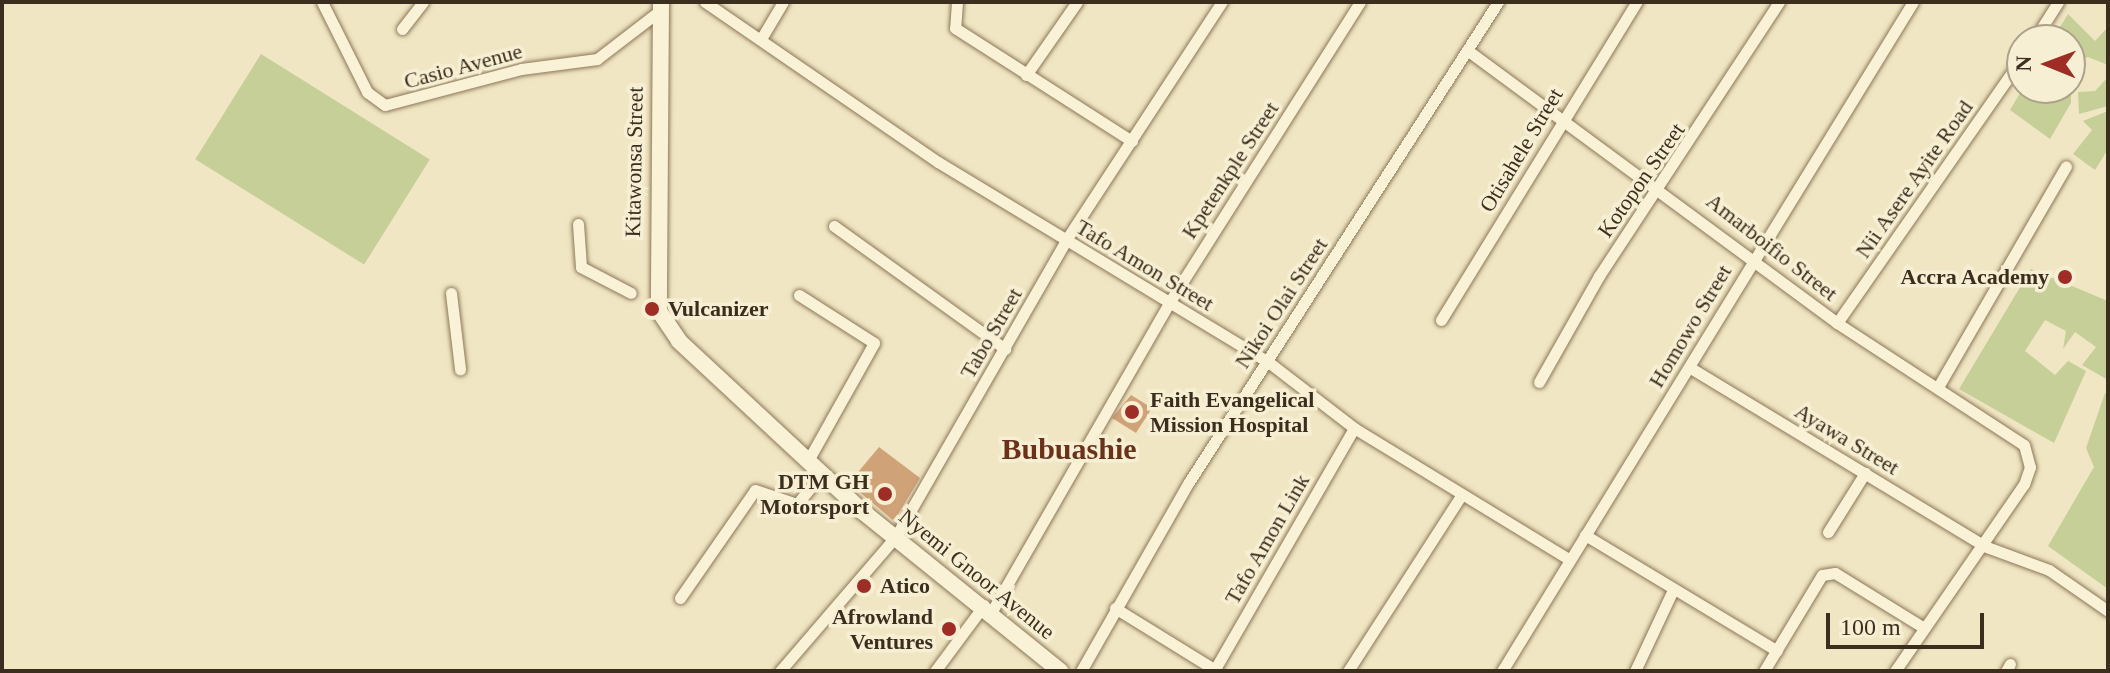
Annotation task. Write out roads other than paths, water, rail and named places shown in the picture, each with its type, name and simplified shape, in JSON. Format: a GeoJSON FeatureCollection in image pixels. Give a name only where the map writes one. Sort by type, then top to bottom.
{"type":"FeatureCollection","features":[{"type":"Feature","properties":{"kind":"street","name":"Casio Avenue"},"geometry":{"type":"LineString","coordinates":[[322,2],[367,92],[385,105],[521,69],[597,59],[659,8]]}},
{"type":"Feature","properties":{"kind":"street"},"geometry":{"type":"LineString","coordinates":[[402,29],[423,2]]}},
{"type":"Feature","properties":{"kind":"street","name":"Tafo Amon Street"},"geometry":{"type":"LineString","coordinates":[[705,2],[938,162],[1267,361],[1354,428],[1460,497],[1567,558]]}},
{"type":"Feature","properties":{"kind":"street"},"geometry":{"type":"LineString","coordinates":[[761,39],[783,2]]}},
{"type":"Feature","properties":{"kind":"street"},"geometry":{"type":"LineString","coordinates":[[957,2],[955,28],[1132,141]]}},
{"type":"Feature","properties":{"kind":"street"},"geometry":{"type":"LineString","coordinates":[[1026,75],[1077,2]]}},
{"type":"Feature","properties":{"kind":"street","name":"Tabo Street"},"geometry":{"type":"LineString","coordinates":[[780,671],[896,536],[1066,240],[1222,2]]}},
{"type":"Feature","properties":{"kind":"street","name":"Kpetenkple Street"},"geometry":{"type":"LineString","coordinates":[[935,671],[988,607],[1169,303],[1360,2]]}},
{"type":"Feature","properties":{"kind":"street","name":"Nikoi Olai Street"},"geometry":{"type":"LineString","coordinates":[[1081,671],[1115,608],[1267,361],[1498,2]]}},
{"type":"Feature","properties":{"kind":"street","name":"Otisahele Street"},"geometry":{"type":"LineString","coordinates":[[1441,320],[1637,2]]}},
{"type":"Feature","properties":{"kind":"street","name":"Kotopon Street"},"geometry":{"type":"LineString","coordinates":[[1539,382],[1659,186],[1779,2]]}},
{"type":"Feature","properties":{"kind":"street","name":"Homowo Street"},"geometry":{"type":"LineString","coordinates":[[1502,671],[1567,558],[1585,535],[1913,2]]}},
{"type":"Feature","properties":{"kind":"street"},"geometry":{"type":"LineString","coordinates":[[2044,24],[2058,2]]}},
{"type":"Feature","properties":{"kind":"street","name":"Kitawonsa Street"},"geometry":{"type":"LineString","coordinates":[[659,8],[659,311]]}},
{"type":"Feature","properties":{"kind":"street","name":"Amarboifio Street"},"geometry":{"type":"LineString","coordinates":[[1467,50],[1659,186],[1837,323],[2021,441],[2030,467],[2024,484],[1984,546]]}},
{"type":"Feature","properties":{"kind":"street","name":"Nii Asere Ayite Road"},"geometry":{"type":"LineString","coordinates":[[1837,323],[2006,81]]}},
{"type":"Feature","properties":{"kind":"street"},"geometry":{"type":"LineString","coordinates":[[1938,387],[2066,166]]}},
{"type":"Feature","properties":{"kind":"street"},"geometry":{"type":"LineString","coordinates":[[578,224],[581,267],[631,293]]}},
{"type":"Feature","properties":{"kind":"street"},"geometry":{"type":"LineString","coordinates":[[834,226],[1005,349]]}},
{"type":"Feature","properties":{"kind":"street"},"geometry":{"type":"LineString","coordinates":[[451,293],[460,369]]}},
{"type":"Feature","properties":{"kind":"street"},"geometry":{"type":"LineString","coordinates":[[799,295],[874,343],[809,459]]}},
{"type":"Feature","properties":{"kind":"street","name":"Nyemi Gnoor Avenue"},"geometry":{"type":"LineString","coordinates":[[659,311],[679,341],[823,472],[896,536],[988,607],[1060,671]]}},
{"type":"Feature","properties":{"kind":"street","name":"Ayawa Street"},"geometry":{"type":"LineString","coordinates":[[1689,367],[1984,546],[2049,570],[2108,611]]}},
{"type":"Feature","properties":{"kind":"street","name":"Tafo Amon Link"},"geometry":{"type":"LineString","coordinates":[[1216,670],[1354,428]]}},
{"type":"Feature","properties":{"kind":"street"},"geometry":{"type":"LineString","coordinates":[[680,598],[755,490],[797,504],[823,472]]}},
{"type":"Feature","properties":{"kind":"street"},"geometry":{"type":"LineString","coordinates":[[1828,532],[1865,473]]}},
{"type":"Feature","properties":{"kind":"street"},"geometry":{"type":"LineString","coordinates":[[1348,671],[1460,497]]}},
{"type":"Feature","properties":{"kind":"street"},"geometry":{"type":"LineString","coordinates":[[1585,535],[1777,651]]}},
{"type":"Feature","properties":{"kind":"street"},"geometry":{"type":"LineString","coordinates":[[1895,671],[1984,546]]}},
{"type":"Feature","properties":{"kind":"street"},"geometry":{"type":"LineString","coordinates":[[1764,671],[1822,575],[1835,573],[1924,628]]}},
{"type":"Feature","properties":{"kind":"street"},"geometry":{"type":"LineString","coordinates":[[1635,671],[1673,590]]}},
{"type":"Feature","properties":{"kind":"street"},"geometry":{"type":"LineString","coordinates":[[1115,608],[1216,670]]}},
{"type":"Feature","properties":{"kind":"place","name":"Accra Academy"},"geometry":{"type":"Point","coordinates":[2065,277]}},
{"type":"Feature","properties":{"kind":"place","name":"Vulcanizer"},"geometry":{"type":"Point","coordinates":[652,309]}},
{"type":"Feature","properties":{"kind":"place","name":"Faith Evangelical Mission Hospital"},"geometry":{"type":"Point","coordinates":[1132,412]}},
{"type":"Feature","properties":{"kind":"place","name":"DTM GH Motorsport"},"geometry":{"type":"Point","coordinates":[885,494]}},
{"type":"Feature","properties":{"kind":"place","name":"Atico"},"geometry":{"type":"Point","coordinates":[864,586]}},
{"type":"Feature","properties":{"kind":"place","name":"Afrowland Ventures"},"geometry":{"type":"Point","coordinates":[949,629]}},
{"type":"Feature","properties":{"kind":"district","name":"Bubuashie"},"geometry":{"type":"Point","coordinates":[1069,449]}}]}
